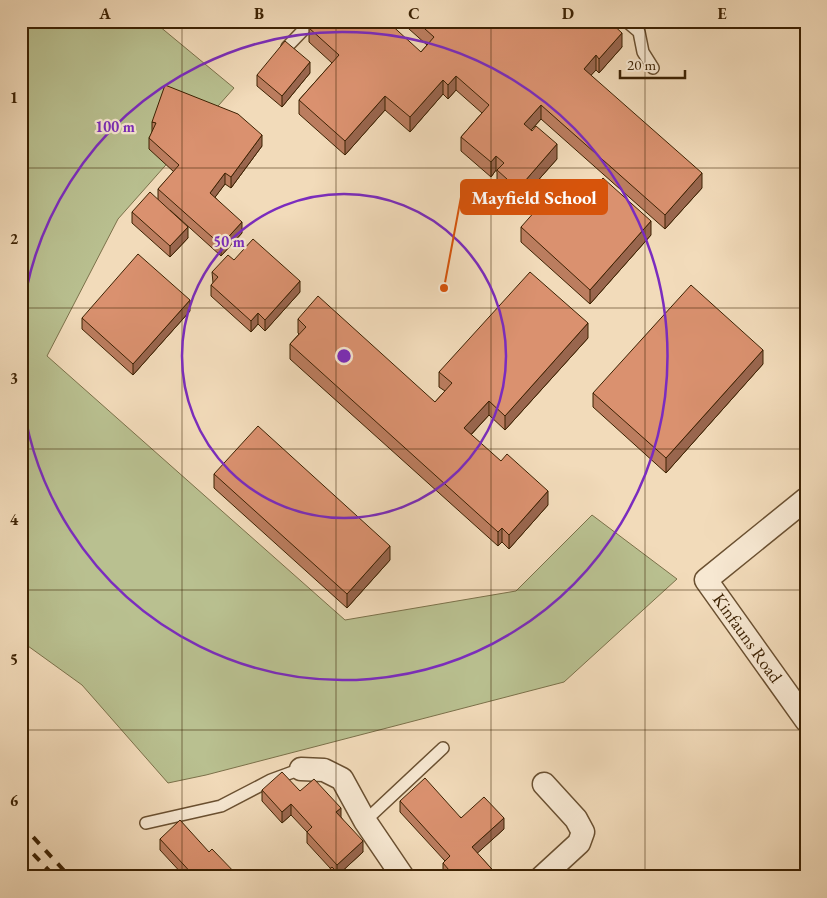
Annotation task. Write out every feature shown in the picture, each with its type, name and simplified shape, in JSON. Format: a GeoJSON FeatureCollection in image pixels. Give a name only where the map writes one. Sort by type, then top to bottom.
{"type":"FeatureCollection","features":[{"type":"Feature","properties":{"kind":"street","name":"Kinfauns Road"},"geometry":{"type":"LineString","coordinates":[[806,499],[706,580],[806,720]]}},
{"type":"Feature","properties":{"kind":"street"},"geometry":{"type":"LineString","coordinates":[[301,769],[324,770],[342,779],[365,821],[403,877]]}},
{"type":"Feature","properties":{"kind":"street"},"geometry":{"type":"LineString","coordinates":[[542,877],[579,843],[583,832],[576,818],[544,784]]}},
{"type":"Feature","properties":{"kind":"lane"},"geometry":{"type":"LineString","coordinates":[[287,47],[312,21]]}},
{"type":"Feature","properties":{"kind":"lane"},"geometry":{"type":"LineString","coordinates":[[626,21],[639,32],[644,52],[653,68]]}},
{"type":"Feature","properties":{"kind":"lane"},"geometry":{"type":"LineString","coordinates":[[365,821],[444,748]]}},
{"type":"Feature","properties":{"kind":"lane"},"geometry":{"type":"LineString","coordinates":[[146,823],[221,806],[271,780],[301,769]]}},
{"type":"Feature","properties":{"kind":"green space"},"geometry":{"type":"Polygon","coordinates":[[[21,21],[153,21],[234,88],[118,219],[47,356],[345,620],[516,591],[592,515],[677,579],[564,682],[206,775],[168,783],[82,685],[21,641],[21,21]]]}},
{"type":"Feature","properties":{"kind":"building"},"geometry":{"type":"Polygon","coordinates":[[[314,21],[387,21],[421,52],[434,37],[416,21],[609,21],[622,33],[599,59],[596,55],[584,69],[702,173],[665,215],[541,105],[524,124],[532,131],[536,126],[557,144],[518,189],[497,170],[504,163],[496,156],[491,162],[461,137],[489,105],[456,76],[448,85],[443,80],[410,117],[385,96],[345,141],[299,100],[339,55],[309,28],[314,21]]]}},
{"type":"Feature","properties":{"kind":"building"},"geometry":{"type":"Polygon","coordinates":[[[285,41],[310,62],[282,96],[257,75],[285,41]]]}},
{"type":"Feature","properties":{"kind":"building"},"geometry":{"type":"Polygon","coordinates":[[[165,85],[238,114],[262,135],[231,177],[225,173],[210,193],[242,222],[221,245],[158,189],[179,165],[149,138],[156,123],[152,122],[165,85]]]}},
{"type":"Feature","properties":{"kind":"building"},"geometry":{"type":"Polygon","coordinates":[[[603,178],[651,221],[590,290],[521,227],[553,191],[574,210],[603,178]]]}},
{"type":"Feature","properties":{"kind":"building"},"geometry":{"type":"Polygon","coordinates":[[[150,192],[188,227],[170,246],[132,212],[150,192]]]}},
{"type":"Feature","properties":{"kind":"building"},"geometry":{"type":"Polygon","coordinates":[[[253,239],[300,281],[265,320],[258,313],[251,321],[211,285],[218,277],[212,272],[228,255],[234,260],[253,239]]]}},
{"type":"Feature","properties":{"kind":"building"},"geometry":{"type":"Polygon","coordinates":[[[138,254],[190,300],[133,364],[82,318],[138,254]]]}},
{"type":"Feature","properties":{"kind":"building"},"geometry":{"type":"Polygon","coordinates":[[[530,272],[588,323],[505,416],[489,401],[464,428],[501,461],[507,454],[548,491],[509,535],[502,528],[498,532],[290,344],[306,327],[298,319],[318,296],[435,402],[452,383],[439,372],[530,272]]]}},
{"type":"Feature","properties":{"kind":"building"},"geometry":{"type":"Polygon","coordinates":[[[691,285],[763,350],[666,458],[593,393],[691,285]]]}},
{"type":"Feature","properties":{"kind":"building"},"geometry":{"type":"Polygon","coordinates":[[[258,426],[390,546],[347,594],[214,474],[258,426]]]}},
{"type":"Feature","properties":{"kind":"building"},"geometry":{"type":"Polygon","coordinates":[[[282,772],[300,791],[314,779],[341,808],[336,812],[363,841],[337,865],[307,832],[312,827],[291,804],[282,812],[262,790],[282,772]]]}},
{"type":"Feature","properties":{"kind":"building"},"geometry":{"type":"Polygon","coordinates":[[[425,778],[461,818],[484,797],[504,818],[472,847],[499,877],[455,877],[443,863],[450,856],[400,801],[425,778]]]}},
{"type":"Feature","properties":{"kind":"building"},"geometry":{"type":"Polygon","coordinates":[[[180,820],[209,852],[212,849],[239,877],[195,877],[160,839],[180,820]]]}},
{"type":"Feature","properties":{"kind":"building"},"geometry":{"type":"Polygon","coordinates":[[[332,867],[342,877],[321,877],[332,867]]]}},
{"type":"Feature","properties":{"kind":"railway"},"geometry":{"type":"LineString","coordinates":[[21,824],[70,877]]}},
{"type":"Feature","properties":{"kind":"railway"},"geometry":{"type":"LineString","coordinates":[[21,841],[55,877]]}},
{"type":"Feature","properties":{"kind":"railway"},"geometry":{"type":"LineString","coordinates":[[21,862],[35,877]]}},
{"type":"Feature","properties":{"kind":"place","name":"Mayfield School"},"geometry":{"type":"Point","coordinates":[444,288]}}]}
